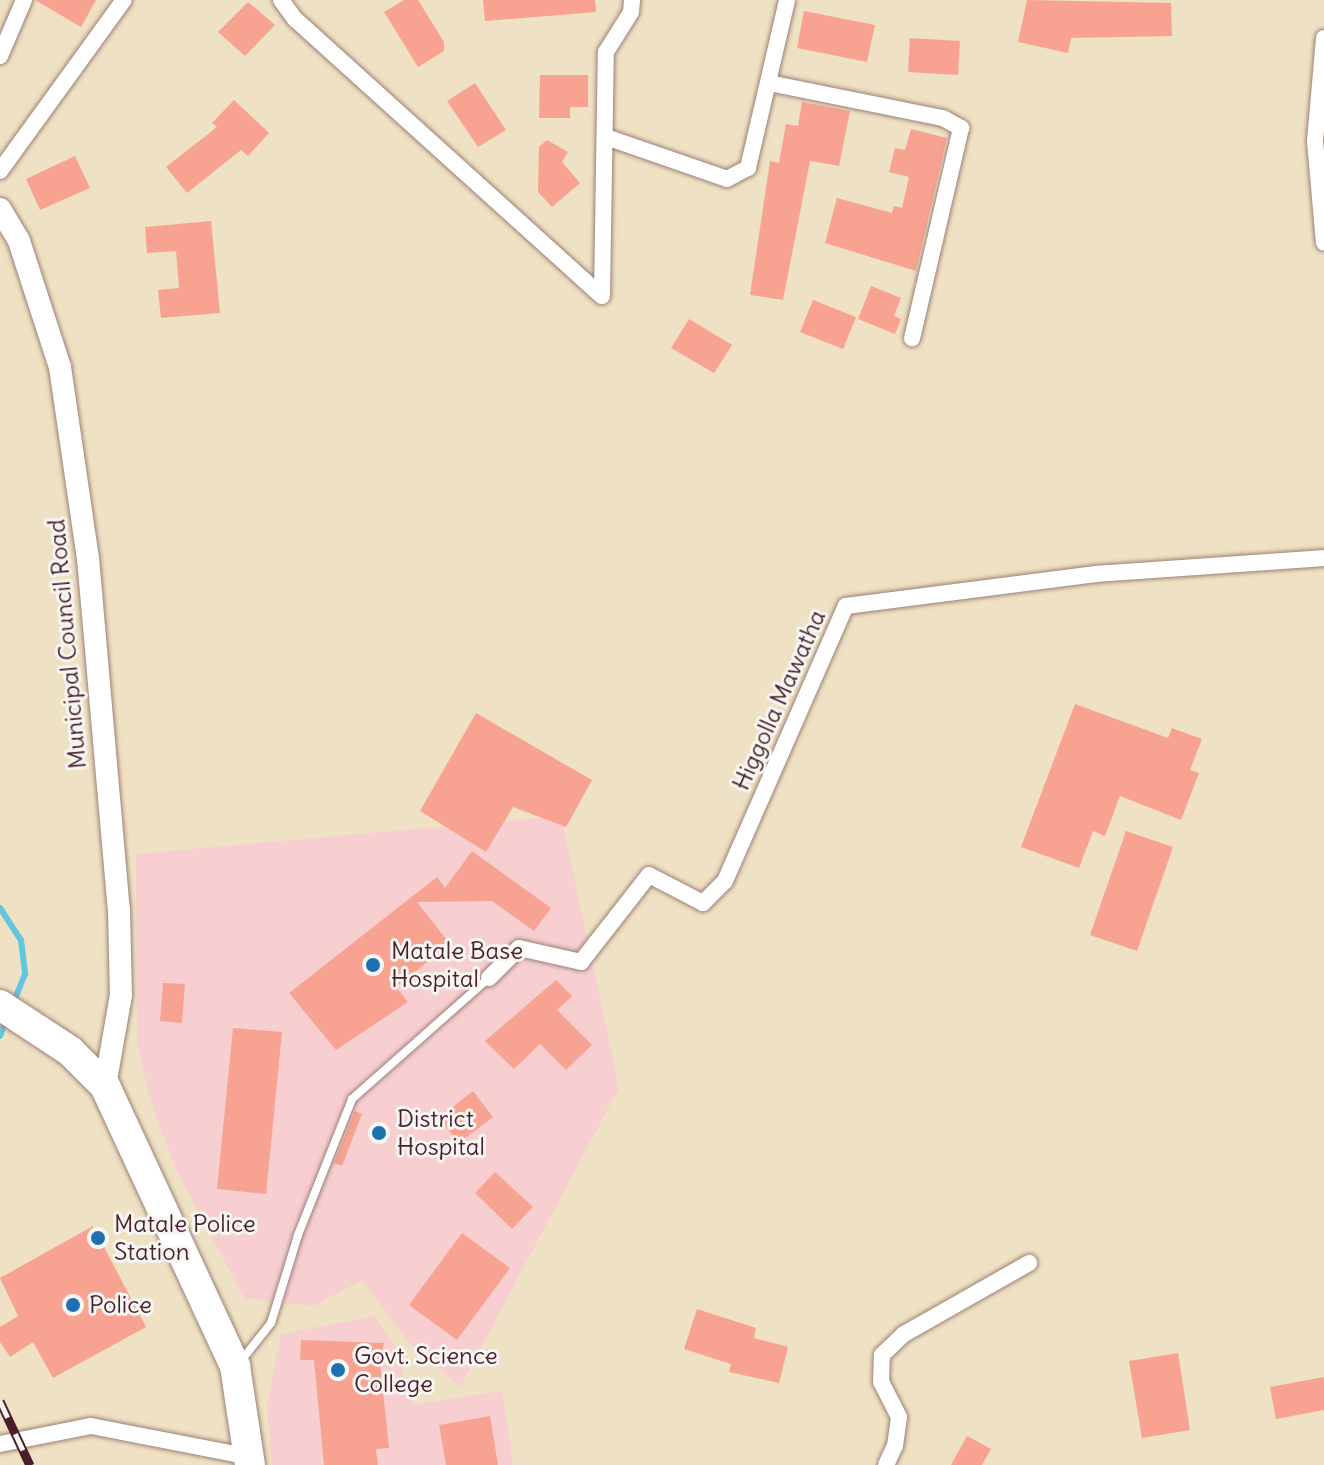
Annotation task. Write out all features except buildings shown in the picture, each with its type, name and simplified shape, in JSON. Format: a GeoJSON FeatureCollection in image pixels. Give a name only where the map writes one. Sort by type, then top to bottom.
{"type":"FeatureCollection","features":[{"type":"Feature","properties":{"kind":"highway"},"geometry":{"type":"LineString","coordinates":[[0,1005],[49,1036],[105,1086],[235,1366],[250,1461]]}},
{"type":"Feature","properties":{"kind":"street"},"geometry":{"type":"LineString","coordinates":[[0,171],[124,0]]}},
{"type":"Feature","properties":{"kind":"street"},"geometry":{"type":"LineString","coordinates":[[281,0],[295,19],[602,296],[606,52],[631,12],[632,0]]}},
{"type":"Feature","properties":{"kind":"street"},"geometry":{"type":"LineString","coordinates":[[606,137],[727,179],[748,168],[787,0]]}},
{"type":"Feature","properties":{"kind":"street"},"geometry":{"type":"LineString","coordinates":[[0,7],[20,8],[0,56]]}},
{"type":"Feature","properties":{"kind":"street"},"geometry":{"type":"LineString","coordinates":[[1324,38],[1320,129],[1324,243]]}},
{"type":"Feature","properties":{"kind":"street"},"geometry":{"type":"LineString","coordinates":[[769,83],[943,118],[961,128],[912,338]]}},
{"type":"Feature","properties":{"kind":"street","name":"Municipal Council Road"},"geometry":{"type":"LineString","coordinates":[[0,209],[19,241],[60,367],[88,558],[119,910],[121,995],[105,1086]]}},
{"type":"Feature","properties":{"kind":"street","name":"Higgolla Mawatha"},"geometry":{"type":"LineString","coordinates":[[489,978],[519,948],[581,962],[649,875],[703,903],[725,881],[846,606],[1096,574],[1324,558]]}},
{"type":"Feature","properties":{"kind":"street"},"geometry":{"type":"LineString","coordinates":[[886,1465],[895,1446],[899,1417],[881,1382],[882,1355],[904,1334],[1029,1263]]}},
{"type":"Feature","properties":{"kind":"street"},"geometry":{"type":"LineString","coordinates":[[0,1444],[91,1426],[250,1461]]}},
{"type":"Feature","properties":{"kind":"lane"},"geometry":{"type":"LineString","coordinates":[[235,1366],[271,1323],[298,1235],[352,1099],[489,978]]}},
{"type":"Feature","properties":{"kind":"shaded area","name":"District Hospital"},"geometry":{"type":"Polygon","coordinates":[[[561,816],[619,1088],[460,1387],[407,1340],[362,1280],[314,1306],[244,1298],[176,1170],[149,1096],[137,1041],[136,854],[561,816]]]}},
{"type":"Feature","properties":{"kind":"shaded area","name":"Govt. Science College"},"geometry":{"type":"Polygon","coordinates":[[[375,1316],[397,1349],[412,1405],[502,1391],[513,1465],[272,1465],[267,1405],[281,1334],[375,1316]]]}},
{"type":"Feature","properties":{"kind":"waterway"},"geometry":{"type":"LineString","coordinates":[[0,908],[21,940],[25,974],[13,1004]]}},
{"type":"Feature","properties":{"kind":"waterway"},"geometry":{"type":"LineString","coordinates":[[0,1036],[7,1018]]}},
{"type":"Feature","properties":{"kind":"railway"},"geometry":{"type":"LineString","coordinates":[[0,1401],[30,1465]]}},
{"type":"Feature","properties":{"kind":"place","name":"Matale Base Hospital"},"geometry":{"type":"Point","coordinates":[373,965]}},
{"type":"Feature","properties":{"kind":"place","name":"District Hospital"},"geometry":{"type":"Point","coordinates":[379,1133]}},
{"type":"Feature","properties":{"kind":"place","name":"Matale Police Station"},"geometry":{"type":"Point","coordinates":[98,1238]}},
{"type":"Feature","properties":{"kind":"place","name":"Police"},"geometry":{"type":"Point","coordinates":[73,1305]}},
{"type":"Feature","properties":{"kind":"place","name":"Govt. Science College"},"geometry":{"type":"Point","coordinates":[338,1370]}}]}
